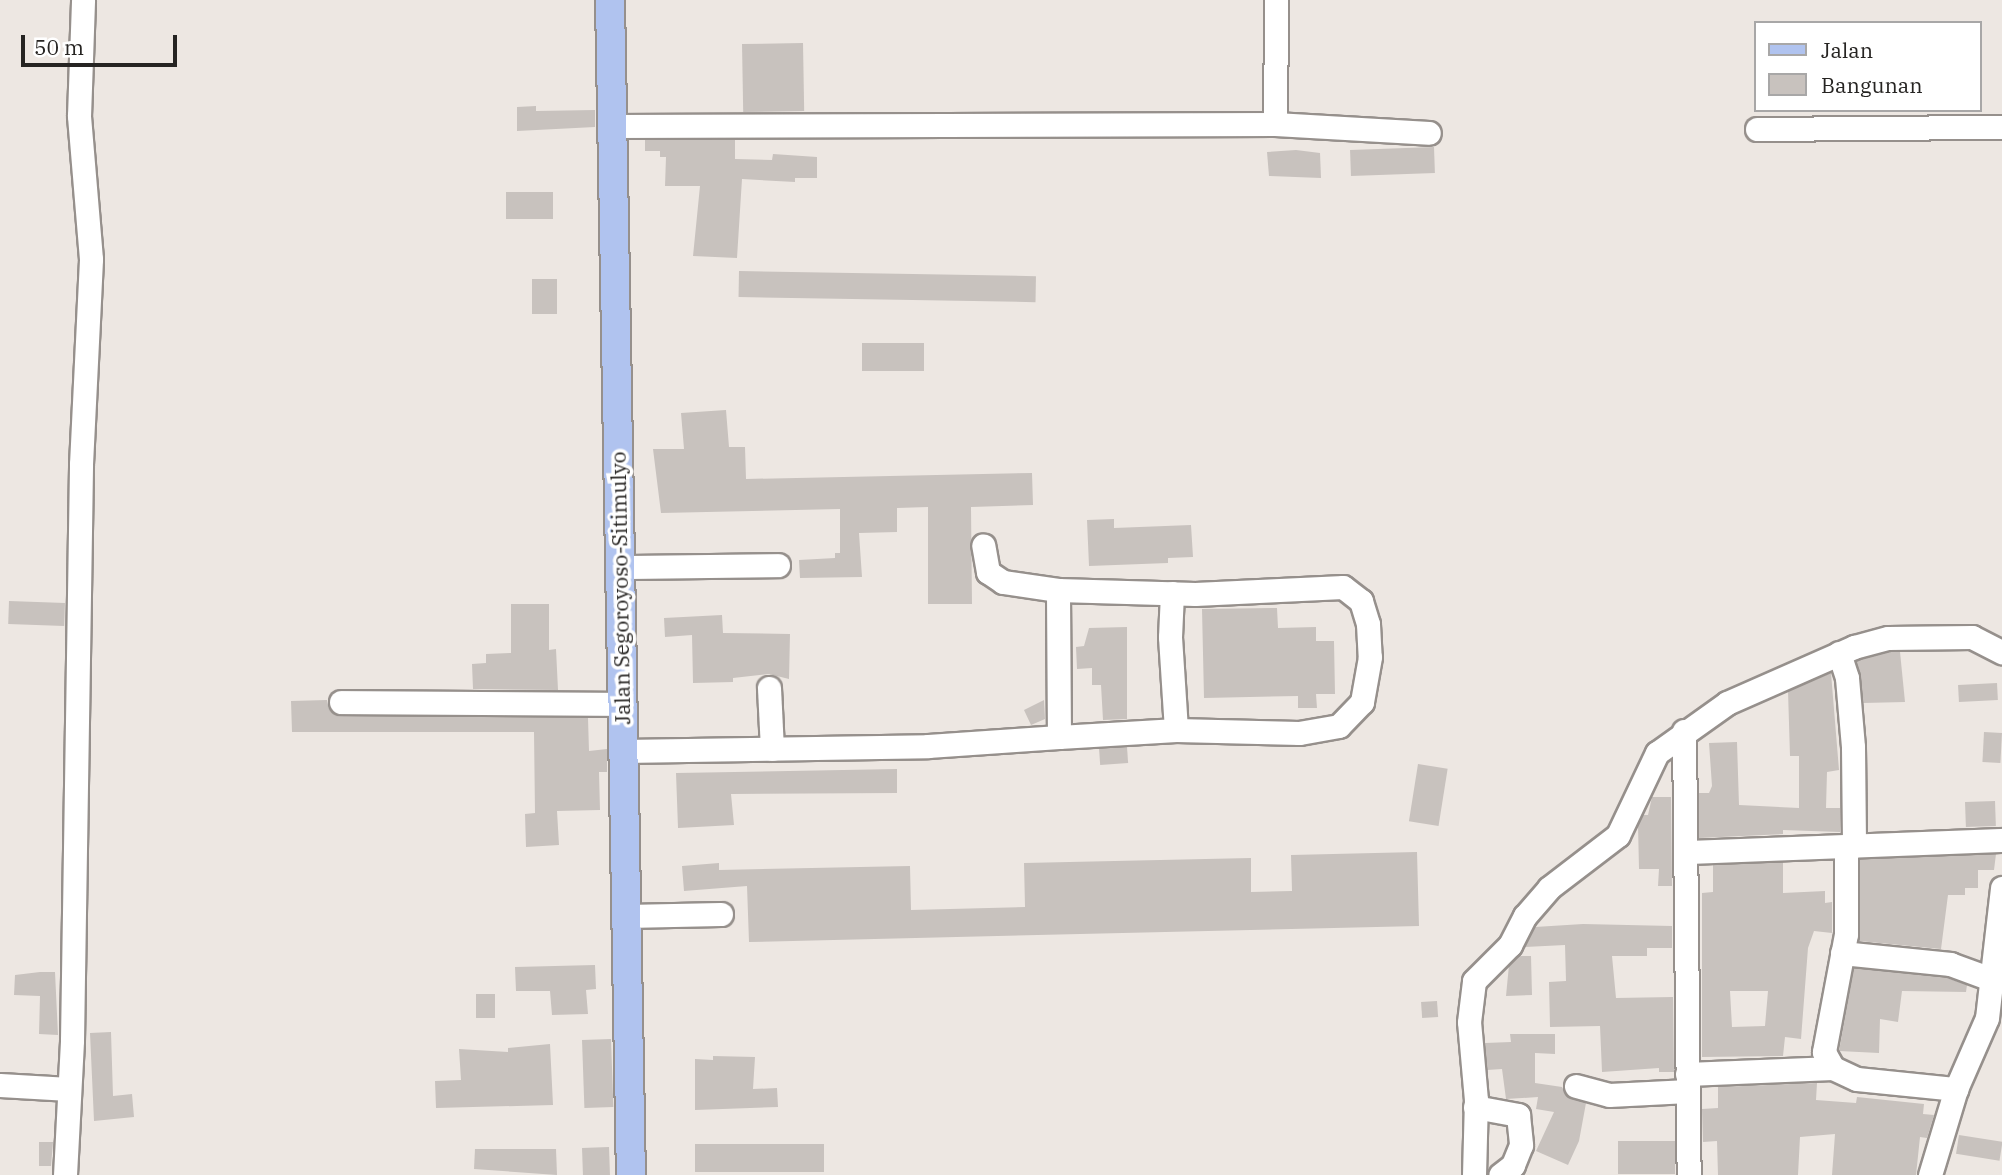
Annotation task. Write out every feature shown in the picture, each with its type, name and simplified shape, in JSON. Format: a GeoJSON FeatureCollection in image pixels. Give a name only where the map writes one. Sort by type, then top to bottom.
{"type":"FeatureCollection","features":[{"type":"Feature","properties":{"kind":"main road","name":"Jalan Segoroyoso-Sitimulyo"},"geometry":{"type":"LineString","coordinates":[[610,0],[631,1175]]}},
{"type":"Feature","properties":{"kind":"street"},"geometry":{"type":"LineString","coordinates":[[65,1175],[81,464],[91,259],[79,116],[83,0]]}},
{"type":"Feature","properties":{"kind":"street"},"geometry":{"type":"LineString","coordinates":[[1275,124],[1276,0]]}},
{"type":"Feature","properties":{"kind":"street"},"geometry":{"type":"LineString","coordinates":[[612,126],[1275,124],[1429,133]]}},
{"type":"Feature","properties":{"kind":"street"},"geometry":{"type":"LineString","coordinates":[[1757,130],[2002,127]]}},
{"type":"Feature","properties":{"kind":"street"},"geometry":{"type":"LineString","coordinates":[[623,751],[928,746],[1176,730],[1299,733],[1339,726],[1362,702],[1370,657],[1368,624],[1361,601],[1343,587],[1172,593],[1058,590],[1003,582],[988,572],[983,545]]}},
{"type":"Feature","properties":{"kind":"street"},"geometry":{"type":"LineString","coordinates":[[620,567],[778,565]]}},
{"type":"Feature","properties":{"kind":"street"},"geometry":{"type":"LineString","coordinates":[[1058,590],[1059,737]]}},
{"type":"Feature","properties":{"kind":"street"},"geometry":{"type":"LineString","coordinates":[[1172,593],[1170,637],[1176,730]]}},
{"type":"Feature","properties":{"kind":"street"},"geometry":{"type":"LineString","coordinates":[[1474,1175],[1475,1107],[1469,1023],[1475,981],[1510,945],[1525,916],[1549,888],[1618,835],[1657,754],[1684,731],[1727,703],[1839,653],[1888,638],[1972,637],[2002,652]]}},
{"type":"Feature","properties":{"kind":"street"},"geometry":{"type":"LineString","coordinates":[[1833,1068],[1824,1052],[1846,934],[1853,747],[1847,678],[1839,653]]}},
{"type":"Feature","properties":{"kind":"street"},"geometry":{"type":"LineString","coordinates":[[769,688],[772,749]]}},
{"type":"Feature","properties":{"kind":"street"},"geometry":{"type":"LineString","coordinates":[[341,702],[622,704]]}},
{"type":"Feature","properties":{"kind":"street"},"geometry":{"type":"LineString","coordinates":[[1684,731],[1689,1175]]}},
{"type":"Feature","properties":{"kind":"street"},"geometry":{"type":"LineString","coordinates":[[1687,852],[2002,840]]}},
{"type":"Feature","properties":{"kind":"street"},"geometry":{"type":"LineString","coordinates":[[1930,1175],[1956,1089],[1986,1018],[2002,888]]}},
{"type":"Feature","properties":{"kind":"street"},"geometry":{"type":"LineString","coordinates":[[626,916],[721,914]]}},
{"type":"Feature","properties":{"kind":"street"},"geometry":{"type":"LineString","coordinates":[[1842,953],[1951,964],[1991,979]]}},
{"type":"Feature","properties":{"kind":"street"},"geometry":{"type":"LineString","coordinates":[[1576,1086],[1609,1095],[1687,1083],[1833,1068],[1857,1079],[1956,1089]]}},
{"type":"Feature","properties":{"kind":"street"},"geometry":{"type":"LineString","coordinates":[[0,1085],[69,1089]]}},
{"type":"Feature","properties":{"kind":"street"},"geometry":{"type":"LineString","coordinates":[[1475,1107],[1518,1115],[1521,1145],[1513,1165],[1500,1175]]}},
{"type":"Feature","properties":{"kind":"building"},"geometry":{"type":"Polygon","coordinates":[[[803,43],[804,111],[743,112],[742,44],[803,43]]]}},
{"type":"Feature","properties":{"kind":"building"},"geometry":{"type":"Polygon","coordinates":[[[536,106],[536,111],[595,110],[595,127],[517,131],[517,107],[536,106]]]}},
{"type":"Feature","properties":{"kind":"building"},"geometry":{"type":"Polygon","coordinates":[[[645,140],[735,140],[735,159],[772,160],[773,154],[817,157],[817,178],[795,178],[795,182],[742,179],[737,258],[693,256],[700,186],[665,186],[666,157],[660,157],[660,151],[645,151],[645,140]]]}},
{"type":"Feature","properties":{"kind":"building"},"geometry":{"type":"Polygon","coordinates":[[[1434,147],[1435,173],[1351,176],[1350,150],[1434,147]]]}},
{"type":"Feature","properties":{"kind":"building"},"geometry":{"type":"Polygon","coordinates":[[[1296,150],[1320,153],[1321,178],[1269,176],[1267,152],[1296,150]]]}},
{"type":"Feature","properties":{"kind":"building"},"geometry":{"type":"Polygon","coordinates":[[[506,192],[553,192],[553,219],[506,219],[506,192]]]}},
{"type":"Feature","properties":{"kind":"building"},"geometry":{"type":"Polygon","coordinates":[[[739,271],[1036,276],[1036,302],[739,297],[739,271]]]}},
{"type":"Feature","properties":{"kind":"building"},"geometry":{"type":"Polygon","coordinates":[[[532,279],[557,279],[557,314],[532,314],[532,279]]]}},
{"type":"Feature","properties":{"kind":"building"},"geometry":{"type":"Polygon","coordinates":[[[862,343],[924,343],[924,371],[862,371],[862,343]]]}},
{"type":"Feature","properties":{"kind":"building"},"geometry":{"type":"Polygon","coordinates":[[[726,410],[729,447],[745,447],[746,479],[1032,473],[1033,505],[971,507],[972,604],[928,604],[928,507],[897,508],[897,532],[859,533],[862,577],[800,578],[799,560],[835,558],[835,553],[840,553],[840,509],[661,513],[653,449],[684,449],[681,413],[726,410]]]}},
{"type":"Feature","properties":{"kind":"building"},"geometry":{"type":"Polygon","coordinates":[[[1114,519],[1114,528],[1191,525],[1193,557],[1168,558],[1168,563],[1089,566],[1087,520],[1114,519]]]}},
{"type":"Feature","properties":{"kind":"building"},"geometry":{"type":"Polygon","coordinates":[[[9,601],[65,603],[64,626],[8,624],[9,601]]]}},
{"type":"Feature","properties":{"kind":"building"},"geometry":{"type":"Polygon","coordinates":[[[511,604],[549,604],[549,650],[556,649],[558,690],[473,689],[472,664],[486,663],[486,654],[511,653],[511,604]]]}},
{"type":"Feature","properties":{"kind":"building"},"geometry":{"type":"Polygon","coordinates":[[[1277,608],[1278,628],[1316,627],[1316,641],[1334,641],[1335,694],[1316,694],[1317,708],[1298,708],[1298,696],[1204,698],[1202,609],[1277,608]]]}},
{"type":"Feature","properties":{"kind":"building"},"geometry":{"type":"Polygon","coordinates":[[[722,615],[723,633],[790,634],[789,679],[769,674],[733,678],[733,682],[693,683],[692,635],[665,637],[664,618],[722,615]]]}},
{"type":"Feature","properties":{"kind":"building"},"geometry":{"type":"Polygon","coordinates":[[[1127,627],[1127,719],[1103,720],[1101,685],[1092,685],[1092,668],[1077,669],[1076,647],[1084,646],[1089,628],[1127,627]]]}},
{"type":"Feature","properties":{"kind":"building"},"geometry":{"type":"Polygon","coordinates":[[[1900,652],[1905,702],[1863,703],[1856,661],[1900,652]]]}},
{"type":"Feature","properties":{"kind":"building"},"geometry":{"type":"Polygon","coordinates":[[[1831,673],[1839,770],[1827,772],[1826,808],[1840,808],[1840,832],[1783,830],[1783,834],[1699,838],[1699,793],[1709,793],[1712,786],[1709,743],[1737,742],[1739,805],[1799,808],[1799,756],[1790,756],[1788,691],[1831,673]]]}},
{"type":"Feature","properties":{"kind":"building"},"geometry":{"type":"Polygon","coordinates":[[[1997,683],[1998,700],[1959,702],[1958,685],[1997,683]]]}},
{"type":"Feature","properties":{"kind":"building"},"geometry":{"type":"Polygon","coordinates":[[[327,700],[329,709],[341,716],[588,718],[589,751],[607,749],[607,772],[599,772],[600,810],[557,811],[559,845],[526,847],[525,814],[535,813],[534,732],[292,732],[291,701],[327,700]]]}},
{"type":"Feature","properties":{"kind":"building"},"geometry":{"type":"Polygon","coordinates":[[[1044,700],[1045,719],[1031,725],[1024,710],[1044,700]]]}},
{"type":"Feature","properties":{"kind":"building"},"geometry":{"type":"Polygon","coordinates":[[[1984,732],[2002,733],[2000,763],[1982,762],[1984,732]]]}},
{"type":"Feature","properties":{"kind":"building"},"geometry":{"type":"Polygon","coordinates":[[[1127,747],[1128,763],[1100,765],[1099,749],[1127,747]]]}},
{"type":"Feature","properties":{"kind":"building"},"geometry":{"type":"Polygon","coordinates":[[[1418,764],[1448,769],[1439,826],[1409,821],[1418,764]]]}},
{"type":"Feature","properties":{"kind":"building"},"geometry":{"type":"Polygon","coordinates":[[[897,769],[897,793],[731,794],[734,825],[678,828],[676,773],[897,769]]]}},
{"type":"Feature","properties":{"kind":"building"},"geometry":{"type":"Polygon","coordinates":[[[1652,797],[1671,797],[1672,886],[1658,886],[1659,869],[1639,869],[1638,825],[1643,815],[1648,815],[1652,797]]]}},
{"type":"Feature","properties":{"kind":"building"},"geometry":{"type":"Polygon","coordinates":[[[1995,801],[1996,826],[1966,827],[1965,802],[1995,801]]]}},
{"type":"Feature","properties":{"kind":"building"},"geometry":{"type":"Polygon","coordinates":[[[1417,852],[1419,926],[749,942],[747,886],[684,891],[682,866],[719,863],[719,870],[910,866],[911,910],[1025,907],[1024,863],[1251,858],[1251,892],[1292,891],[1291,855],[1417,852]]]}},
{"type":"Feature","properties":{"kind":"building"},"geometry":{"type":"Polygon","coordinates":[[[1996,854],[1994,870],[1978,870],[1978,888],[1965,888],[1965,895],[1948,895],[1941,949],[1859,941],[1860,859],[1996,854]]]}},
{"type":"Feature","properties":{"kind":"building"},"geometry":{"type":"Polygon","coordinates":[[[1783,862],[1783,893],[1825,891],[1825,903],[1832,902],[1832,933],[1814,931],[1808,948],[1801,1039],[1785,1037],[1783,1056],[1702,1057],[1702,893],[1713,892],[1713,865],[1783,862]],[[1730,991],[1732,1027],[1765,1026],[1768,991],[1730,991]]]}},
{"type":"Feature","properties":{"kind":"building"},"geometry":{"type":"Polygon","coordinates":[[[1583,924],[1672,926],[1672,948],[1647,948],[1647,956],[1612,956],[1616,998],[1673,997],[1674,1072],[1659,1072],[1659,1068],[1602,1072],[1600,1026],[1550,1027],[1549,982],[1566,981],[1565,945],[1525,947],[1535,927],[1583,924]]]}},
{"type":"Feature","properties":{"kind":"building"},"geometry":{"type":"Polygon","coordinates":[[[1519,956],[1531,956],[1532,995],[1506,996],[1509,965],[1519,956]]]}},
{"type":"Feature","properties":{"kind":"building"},"geometry":{"type":"Polygon","coordinates":[[[595,965],[596,989],[586,990],[588,1014],[552,1015],[550,991],[516,991],[515,967],[595,965]]]}},
{"type":"Feature","properties":{"kind":"building"},"geometry":{"type":"Polygon","coordinates":[[[1854,968],[1947,978],[1967,985],[1966,992],[1902,991],[1898,1022],[1880,1019],[1879,1053],[1839,1051],[1854,968]]]}},
{"type":"Feature","properties":{"kind":"building"},"geometry":{"type":"Polygon","coordinates":[[[55,972],[58,1035],[39,1034],[40,996],[14,995],[15,975],[55,972]]]}},
{"type":"Feature","properties":{"kind":"building"},"geometry":{"type":"Polygon","coordinates":[[[476,994],[495,994],[495,1018],[476,1018],[476,994]]]}},
{"type":"Feature","properties":{"kind":"building"},"geometry":{"type":"Polygon","coordinates":[[[1437,1001],[1438,1017],[1422,1018],[1421,1002],[1437,1001]]]}},
{"type":"Feature","properties":{"kind":"building"},"geometry":{"type":"Polygon","coordinates":[[[111,1032],[113,1096],[132,1094],[134,1117],[94,1121],[90,1033],[111,1032]]]}},
{"type":"Feature","properties":{"kind":"building"},"geometry":{"type":"Polygon","coordinates":[[[1510,1034],[1555,1034],[1555,1054],[1535,1053],[1535,1083],[1562,1087],[1567,1096],[1586,1103],[1579,1141],[1568,1165],[1536,1151],[1554,1112],[1536,1109],[1538,1097],[1506,1099],[1502,1069],[1487,1070],[1485,1043],[1511,1042],[1510,1034]]]}},
{"type":"Feature","properties":{"kind":"building"},"geometry":{"type":"Polygon","coordinates":[[[611,1039],[613,1107],[584,1108],[582,1040],[611,1039]]]}},
{"type":"Feature","properties":{"kind":"building"},"geometry":{"type":"Polygon","coordinates":[[[550,1044],[553,1105],[436,1108],[435,1081],[461,1080],[459,1049],[508,1052],[508,1048],[550,1044]]]}},
{"type":"Feature","properties":{"kind":"building"},"geometry":{"type":"Polygon","coordinates":[[[713,1056],[755,1057],[753,1089],[777,1088],[778,1107],[695,1110],[695,1059],[713,1060],[713,1056]]]}},
{"type":"Feature","properties":{"kind":"building"},"geometry":{"type":"Polygon","coordinates":[[[1817,1083],[1816,1100],[1856,1103],[1857,1097],[1924,1104],[1923,1114],[1934,1115],[1927,1138],[1920,1137],[1916,1175],[1832,1175],[1835,1134],[1800,1137],[1798,1175],[1718,1175],[1717,1141],[1703,1142],[1702,1109],[1718,1108],[1718,1087],[1817,1083]]]}},
{"type":"Feature","properties":{"kind":"building"},"geometry":{"type":"Polygon","coordinates":[[[1959,1135],[2002,1142],[1999,1161],[1956,1154],[1959,1135]]]}},
{"type":"Feature","properties":{"kind":"building"},"geometry":{"type":"Polygon","coordinates":[[[1618,1141],[1675,1141],[1675,1174],[1618,1174],[1618,1141]]]}},
{"type":"Feature","properties":{"kind":"building"},"geometry":{"type":"Polygon","coordinates":[[[39,1142],[53,1142],[51,1166],[39,1166],[39,1142]]]}},
{"type":"Feature","properties":{"kind":"building"},"geometry":{"type":"Polygon","coordinates":[[[695,1144],[824,1144],[824,1172],[695,1172],[695,1144]]]}},
{"type":"Feature","properties":{"kind":"building"},"geometry":{"type":"Polygon","coordinates":[[[609,1147],[610,1175],[583,1175],[582,1148],[609,1147]]]}},
{"type":"Feature","properties":{"kind":"building"},"geometry":{"type":"Polygon","coordinates":[[[475,1149],[556,1149],[557,1175],[474,1169],[475,1149]]]}}]}
